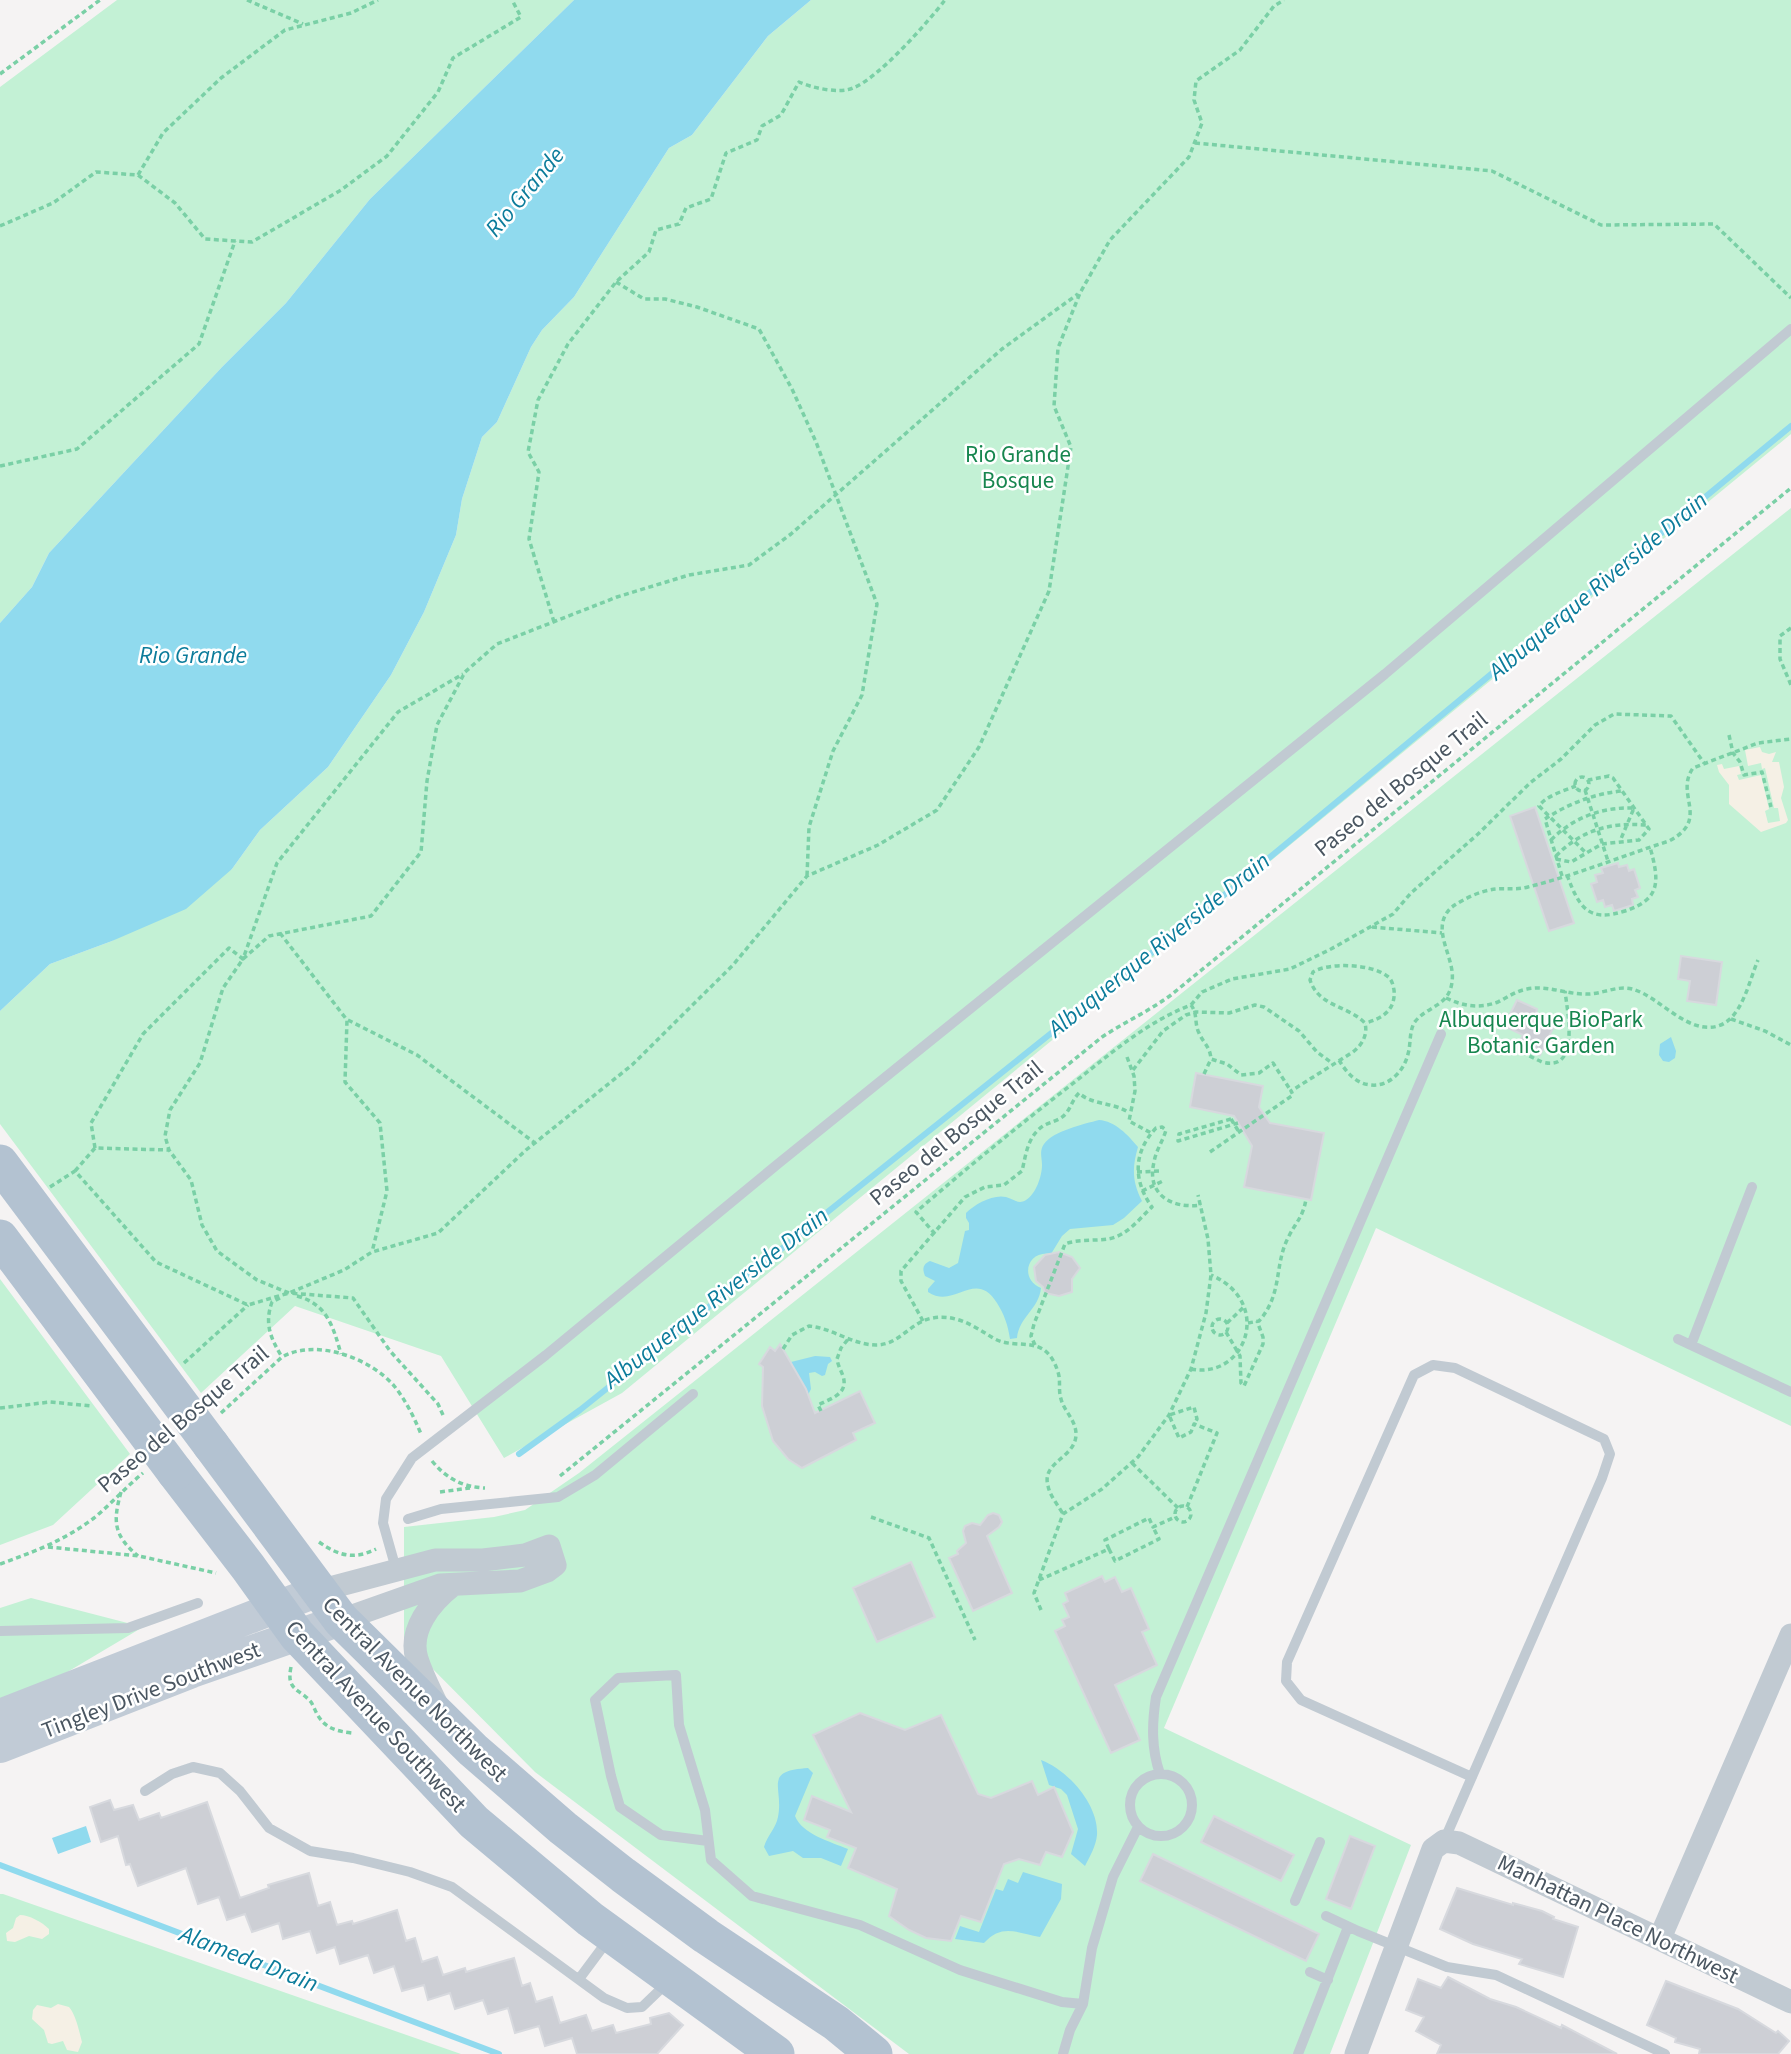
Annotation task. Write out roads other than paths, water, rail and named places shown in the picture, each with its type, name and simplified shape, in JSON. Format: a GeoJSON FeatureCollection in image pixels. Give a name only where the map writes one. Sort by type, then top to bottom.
{"type":"FeatureCollection","features":[{"type":"Feature","properties":{"kind":"main road","name":"Central Avenue Northwest"},"geometry":{"type":"LineString","coordinates":[[0,1163],[214,1430],[318,1591],[341,1620],[512,1786],[563,1828],[706,1936],[836,2023],[874,2054]]}},
{"type":"Feature","properties":{"kind":"main road","name":"Central Avenue Southwest"},"geometry":{"type":"LineString","coordinates":[[0,1238],[159,1473],[289,1636],[474,1822],[612,1935],[776,2054]]}},
{"type":"Feature","properties":{"kind":"street"},"geometry":{"type":"LineString","coordinates":[[318,1591],[435,1560],[482,1560],[525,1555],[549,1546],[555,1565],[547,1571],[520,1581],[440,1585],[341,1620]]}},
{"type":"Feature","properties":{"kind":"street"},"geometry":{"type":"LineString","coordinates":[[443,1720],[416,1657],[415,1641],[424,1614],[440,1595],[453,1585]]}},
{"type":"Feature","properties":{"kind":"street","name":"Tingley Drive Southwest"},"geometry":{"type":"LineString","coordinates":[[0,1747],[289,1636],[318,1591]]}},
{"type":"Feature","properties":{"kind":"street","name":"Tingley Drive Southwest"},"geometry":{"type":"LineString","coordinates":[[0,1715],[341,1620]]}},
{"type":"Feature","properties":{"kind":"street"},"geometry":{"type":"LineString","coordinates":[[1660,1938],[1791,1635]]}},
{"type":"Feature","properties":{"kind":"street"},"geometry":{"type":"LineString","coordinates":[[1356,2054],[1433,1849],[1444,1841]]}},
{"type":"Feature","properties":{"kind":"street","name":"Manhattan Place Northwest"},"geometry":{"type":"LineString","coordinates":[[1444,1841],[1459,1843],[1790,2001]]}},
{"type":"Feature","properties":{"kind":"lane"},"geometry":{"type":"LineString","coordinates":[[396,1569],[383,1524],[386,1499],[412,1458],[546,1355],[790,1154],[1385,674],[1791,329]]}},
{"type":"Feature","properties":{"kind":"lane"},"geometry":{"type":"LineString","coordinates":[[1160,1773],[1155,1761],[1152,1727],[1156,1697],[1441,1034]]}},
{"type":"Feature","properties":{"kind":"lane"},"geometry":{"type":"LineString","coordinates":[[1690,1345],[1752,1187]]}},
{"type":"Feature","properties":{"kind":"lane"},"geometry":{"type":"LineString","coordinates":[[1678,1339],[1791,1392]]}},
{"type":"Feature","properties":{"kind":"lane"},"geometry":{"type":"LineString","coordinates":[[1444,1841],[1472,1777],[1602,1478],[1610,1454],[1604,1439],[1455,1368],[1433,1364],[1413,1375],[1287,1662],[1286,1681],[1301,1700],[1472,1777]]}},
{"type":"Feature","properties":{"kind":"lane"},"geometry":{"type":"LineString","coordinates":[[408,1519],[441,1509],[558,1497],[596,1475],[693,1394]]}},
{"type":"Feature","properties":{"kind":"lane"},"geometry":{"type":"LineString","coordinates":[[0,1631],[128,1628],[198,1603]]}},
{"type":"Feature","properties":{"kind":"lane"},"geometry":{"type":"LineString","coordinates":[[708,1840],[662,1835],[620,1807],[596,1700],[618,1678],[676,1675],[678,1725],[705,1810],[708,1840],[710,1860],[751,1896],[860,1925],[960,1970],[1062,2002],[1083,2004]]}},
{"type":"Feature","properties":{"kind":"lane"},"geometry":{"type":"LineString","coordinates":[[145,1791],[172,1774],[193,1767],[220,1773],[240,1791],[270,1828],[310,1851],[387,1866],[453,1887],[604,1998],[627,2008],[642,2007],[671,1979]]}},
{"type":"Feature","properties":{"kind":"lane"},"geometry":{"type":"LineString","coordinates":[[1160,1773],[1177,1778],[1185,1785],[1191,1794],[1191,1816],[1185,1826],[1167,1836],[1153,1836],[1138,1827],[1132,1818],[1129,1804],[1132,1793],[1143,1779],[1160,1773]]}},
{"type":"Feature","properties":{"kind":"lane"},"geometry":{"type":"LineString","coordinates":[[1063,2054],[1070,2030],[1083,2004],[1092,1948],[1113,1877],[1138,1827]]}},
{"type":"Feature","properties":{"kind":"lane"},"geometry":{"type":"LineString","coordinates":[[1295,1901],[1320,1842]]}},
{"type":"Feature","properties":{"kind":"lane"},"geometry":{"type":"LineString","coordinates":[[1326,1916],[1447,1967],[1496,1975],[1665,2054]]}},
{"type":"Feature","properties":{"kind":"lane"},"geometry":{"type":"LineString","coordinates":[[1298,2054],[1348,1927]]}},
{"type":"Feature","properties":{"kind":"lane"},"geometry":{"type":"LineString","coordinates":[[579,1979],[612,1935]]}},
{"type":"Feature","properties":{"kind":"lane"},"geometry":{"type":"LineString","coordinates":[[1310,1972],[1328,1980]]}},
{"type":"Feature","properties":{"kind":"water","name":"Rio Grande"},"geometry":{"type":"Polygon","coordinates":[[[574,0],[811,0],[768,36],[692,135],[669,148],[574,297],[542,330],[531,347],[497,422],[482,437],[462,499],[456,535],[424,612],[391,675],[328,767],[260,830],[232,869],[186,909],[50,964],[0,1011],[0,623],[32,587],[49,553],[222,367],[286,303],[370,199],[574,0]]]}},
{"type":"Feature","properties":{"kind":"water"},"geometry":{"type":"Polygon","coordinates":[[[1671,1037],[1676,1051],[1675,1058],[1669,1062],[1663,1061],[1659,1055],[1660,1044],[1671,1037]]]}},
{"type":"Feature","properties":{"kind":"water"},"geometry":{"type":"Polygon","coordinates":[[[1099,1120],[1116,1126],[1138,1147],[1134,1174],[1142,1201],[1113,1225],[1070,1229],[1062,1236],[1051,1254],[1036,1256],[1031,1261],[1028,1272],[1030,1278],[1041,1288],[1037,1302],[1021,1324],[1017,1338],[1010,1339],[1002,1311],[989,1293],[981,1289],[947,1296],[928,1292],[935,1281],[925,1276],[923,1269],[930,1261],[949,1268],[958,1263],[965,1231],[969,1230],[966,1213],[990,1198],[1001,1196],[1018,1202],[1026,1200],[1033,1194],[1040,1179],[1042,1147],[1048,1139],[1099,1120]]]}},
{"type":"Feature","properties":{"kind":"water"},"geometry":{"type":"Polygon","coordinates":[[[815,1356],[830,1357],[832,1361],[828,1364],[825,1375],[809,1373],[811,1389],[808,1395],[791,1362],[815,1356]]]}},
{"type":"Feature","properties":{"kind":"water"},"geometry":{"type":"Polygon","coordinates":[[[1041,1760],[1071,1780],[1093,1812],[1097,1835],[1085,1866],[1071,1854],[1078,1829],[1067,1795],[1061,1789],[1049,1785],[1041,1760]]]}},
{"type":"Feature","properties":{"kind":"water"},"geometry":{"type":"Polygon","coordinates":[[[808,1768],[813,1773],[795,1816],[810,1833],[848,1849],[841,1866],[821,1858],[803,1858],[793,1851],[769,1856],[764,1847],[778,1817],[780,1777],[794,1770],[808,1768]]]}},
{"type":"Feature","properties":{"kind":"water"},"geometry":{"type":"Polygon","coordinates":[[[86,1826],[91,1842],[58,1854],[52,1838],[86,1826]]]}},
{"type":"Feature","properties":{"kind":"water"},"geometry":{"type":"Polygon","coordinates":[[[1023,1872],[1062,1884],[1061,1899],[1040,1937],[1004,1931],[984,1943],[955,1939],[960,1926],[979,1932],[996,1889],[1003,1891],[1008,1879],[1018,1883],[1023,1872]]]}},
{"type":"Feature","properties":{"kind":"waterway","name":"Albuquerque Riverside Drain"},"geometry":{"type":"LineString","coordinates":[[519,1454],[580,1410],[1229,891],[1791,426]]}},
{"type":"Feature","properties":{"kind":"waterway","name":"Alameda Drain"},"geometry":{"type":"LineString","coordinates":[[0,1865],[499,2054]]}},
{"type":"Feature","properties":{"kind":"park label","name":"Rio Grande Bosque"},"geometry":{"type":"Point","coordinates":[1018,467]}},
{"type":"Feature","properties":{"kind":"park label","name":"Albuquerque BioPark Botanic Garden"},"geometry":{"type":"Point","coordinates":[1541,1032]}}]}
